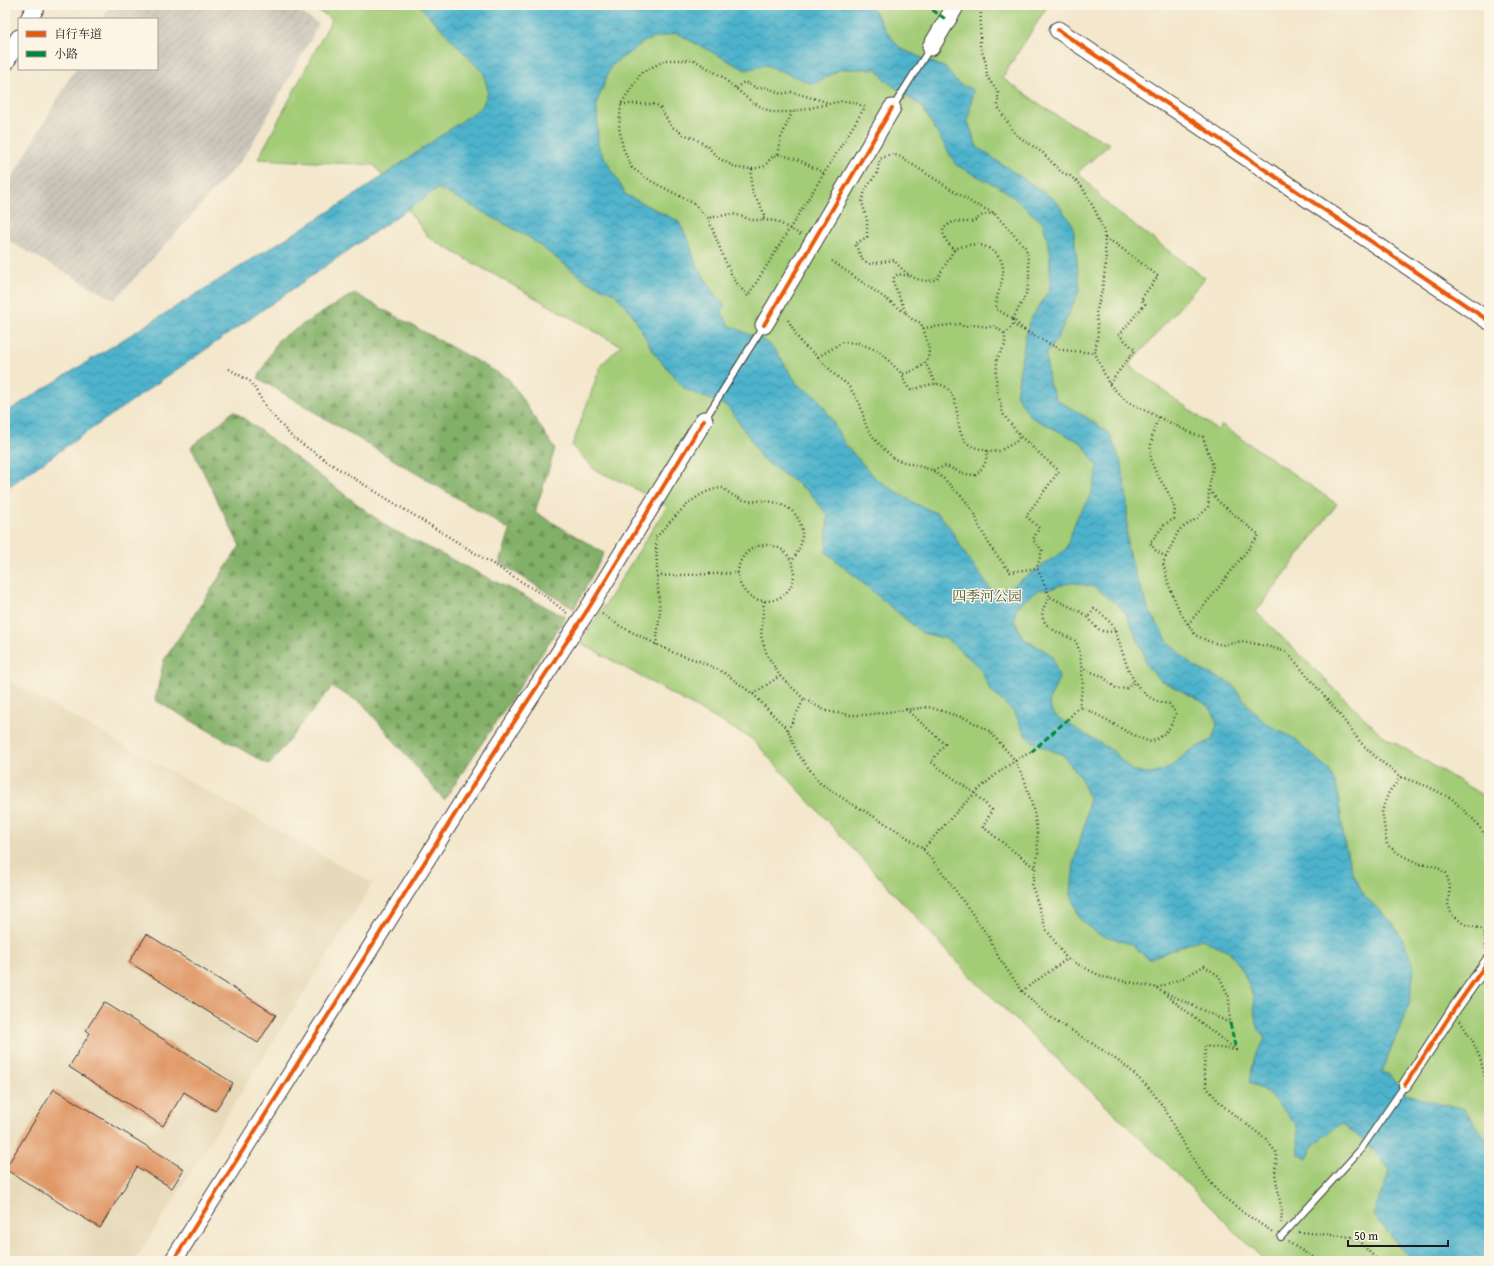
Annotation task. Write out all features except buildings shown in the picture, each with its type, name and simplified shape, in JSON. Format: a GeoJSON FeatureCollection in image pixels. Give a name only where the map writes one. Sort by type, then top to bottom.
{"type":"FeatureCollection","features":[{"type":"Feature","properties":{"kind":"street"},"geometry":{"type":"LineString","coordinates":[[30,18],[37,5]]}},
{"type":"Feature","properties":{"kind":"street"},"geometry":{"type":"LineString","coordinates":[[931,47],[956,5]]}},
{"type":"Feature","properties":{"kind":"street"},"geometry":{"type":"LineString","coordinates":[[1058,30],[1489,321]]}},
{"type":"Feature","properties":{"kind":"street"},"geometry":{"type":"LineString","coordinates":[[5,63],[18,40]]}},
{"type":"Feature","properties":{"kind":"street"},"geometry":{"type":"LineString","coordinates":[[764,325],[892,108]]}},
{"type":"Feature","properties":{"kind":"street"},"geometry":{"type":"LineString","coordinates":[[173,1261],[484,768],[590,606],[704,420]]}},
{"type":"Feature","properties":{"kind":"street"},"geometry":{"type":"LineString","coordinates":[[1405,1084],[1453,1011],[1489,960]]}},
{"type":"Feature","properties":{"kind":"lane"},"geometry":{"type":"LineString","coordinates":[[892,108],[931,47]]}},
{"type":"Feature","properties":{"kind":"lane"},"geometry":{"type":"LineString","coordinates":[[704,420],[764,325]]}},
{"type":"Feature","properties":{"kind":"lane"},"geometry":{"type":"LineString","coordinates":[[1281,1237],[1361,1149],[1405,1084]]}},
{"type":"Feature","properties":{"kind":"path"},"geometry":{"type":"LineString","coordinates":[[981,9],[980,46],[986,63],[987,77],[998,92],[998,107],[1015,134],[1044,153],[1061,172],[1070,176],[1081,185],[1096,212],[1104,232],[1106,262],[1102,291],[1096,313],[1098,333],[1095,353],[1109,384],[1126,401],[1203,438],[1213,466],[1208,508],[1196,519],[1179,530],[1164,563],[1169,586],[1180,612],[1195,635],[1208,641],[1222,644],[1242,641],[1287,652],[1327,698],[1361,744],[1401,777],[1430,787],[1458,804],[1474,820],[1486,836],[1489,858]]}},
{"type":"Feature","properties":{"kind":"path"},"geometry":{"type":"LineString","coordinates":[[666,60],[694,60],[721,76],[736,88],[752,102],[771,112],[792,112],[842,101],[853,102],[865,107],[748,296],[734,280],[708,218],[693,203],[651,181],[632,168],[623,148],[619,127],[621,104],[641,73],[666,60]]}},
{"type":"Feature","properties":{"kind":"path"},"geometry":{"type":"LineString","coordinates":[[736,88],[744,82],[757,88],[766,88],[781,94],[791,92],[829,104]]}},
{"type":"Feature","properties":{"kind":"path"},"geometry":{"type":"LineString","coordinates":[[621,104],[653,104],[659,106],[671,126],[707,146],[718,158],[737,168],[752,169],[765,166],[771,158],[778,154],[799,160],[824,173]]}},
{"type":"Feature","properties":{"kind":"path"},"geometry":{"type":"LineString","coordinates":[[778,154],[781,138],[792,112]]}},
{"type":"Feature","properties":{"kind":"path"},"geometry":{"type":"LineString","coordinates":[[914,278],[901,270],[894,260],[869,264],[863,260],[855,244],[866,237],[867,220],[862,202],[865,190],[877,173],[880,159],[892,154],[899,156],[974,204],[994,213],[1026,248],[1029,265],[1027,292],[1013,320],[1013,326],[1005,334],[1005,345],[997,359],[996,386],[1003,414],[1020,436],[1059,472],[1026,516],[1039,528],[1033,540],[1042,550],[1037,568],[1050,597],[1074,608],[1088,617],[1094,627],[1108,632],[1115,631]]}},
{"type":"Feature","properties":{"kind":"path"},"geometry":{"type":"LineString","coordinates":[[752,169],[751,182],[753,194],[765,215],[763,220]]}},
{"type":"Feature","properties":{"kind":"path"},"geometry":{"type":"LineString","coordinates":[[954,250],[947,242],[943,234],[943,229],[950,222],[969,222],[982,216],[994,213]]}},
{"type":"Feature","properties":{"kind":"path"},"geometry":{"type":"LineString","coordinates":[[708,218],[732,214],[742,216],[750,220],[776,221],[813,242]]}},
{"type":"Feature","properties":{"kind":"path"},"geometry":{"type":"LineString","coordinates":[[1105,238],[1116,244],[1158,276],[1141,299],[1145,304],[1119,335],[1135,350],[1109,384]]}},
{"type":"Feature","properties":{"kind":"path"},"geometry":{"type":"LineString","coordinates":[[906,313],[893,282],[894,277],[898,274],[923,281],[937,279],[954,250],[967,245],[983,245],[998,257],[1003,267],[1003,277],[995,302],[996,309],[1013,320],[1024,330]]}},
{"type":"Feature","properties":{"kind":"path"},"geometry":{"type":"LineString","coordinates":[[832,261],[906,313],[912,319],[921,323],[929,346],[929,357],[913,371],[902,374]]}},
{"type":"Feature","properties":{"kind":"path"},"geometry":{"type":"LineString","coordinates":[[788,320],[802,343],[835,375],[848,385],[860,404],[866,426],[876,441],[886,452],[894,459],[932,470],[944,479],[965,500],[975,514],[979,526],[992,549],[1010,572],[1037,568]]}},
{"type":"Feature","properties":{"kind":"path"},"geometry":{"type":"LineString","coordinates":[[923,328],[959,324],[965,327],[973,324],[989,327],[995,326],[1005,334]]}},
{"type":"Feature","properties":{"kind":"path"},"geometry":{"type":"LineString","coordinates":[[1013,326],[1024,330],[1061,350],[1095,353]]}},
{"type":"Feature","properties":{"kind":"path"},"geometry":{"type":"LineString","coordinates":[[818,357],[843,342],[858,343],[879,351],[902,374],[906,385],[911,390],[936,384],[944,386],[952,394],[964,441],[973,447],[992,452],[999,451],[1016,442],[1020,436]]}},
{"type":"Feature","properties":{"kind":"path"},"geometry":{"type":"LineString","coordinates":[[925,362],[936,384]]}},
{"type":"Feature","properties":{"kind":"path"},"geometry":{"type":"LineString","coordinates":[[229,369],[251,382],[267,409],[292,438],[334,466],[541,594],[579,622]]}},
{"type":"Feature","properties":{"kind":"path"},"geometry":{"type":"LineString","coordinates":[[1159,417],[1154,428],[1152,462],[1160,480],[1174,502],[1176,511],[1174,518],[1165,524],[1150,543],[1155,550],[1166,557]]}},
{"type":"Feature","properties":{"kind":"path"},"geometry":{"type":"LineString","coordinates":[[932,470],[946,466],[965,474],[975,475],[982,469],[987,459],[987,450]]}},
{"type":"Feature","properties":{"kind":"path"},"geometry":{"type":"LineString","coordinates":[[656,645],[660,613],[656,537],[672,518],[699,497],[716,489],[723,488],[733,496],[749,501],[767,500],[790,509],[800,519],[802,532],[800,549],[792,561]]}},
{"type":"Feature","properties":{"kind":"path"},"geometry":{"type":"LineString","coordinates":[[1188,624],[1212,596],[1258,535],[1219,502],[1209,490]]}},
{"type":"Feature","properties":{"kind":"path"},"geometry":{"type":"LineString","coordinates":[[761,544],[770,544],[779,547],[787,553],[792,561],[795,570],[794,580],[790,589],[783,596],[774,600],[764,601],[756,599],[748,594],[742,587],[738,573],[740,561],[745,553],[752,548],[761,544]]}},
{"type":"Feature","properties":{"kind":"path"},"geometry":{"type":"LineString","coordinates":[[657,576],[738,573]]}},
{"type":"Feature","properties":{"kind":"path"},"geometry":{"type":"LineString","coordinates":[[1050,597],[1042,607],[1042,617],[1048,627],[1076,641],[1082,666],[1083,684],[1079,707],[1068,719]]}},
{"type":"Feature","properties":{"kind":"path"},"geometry":{"type":"LineString","coordinates":[[764,601],[761,636],[767,655],[780,676],[804,700],[826,711],[850,715],[864,715],[929,707],[967,719],[989,731],[1015,760],[1025,781],[1034,812],[1037,846],[1032,886],[1046,929],[1067,959],[1104,977],[1157,988],[1230,1023],[1229,997],[1219,976],[1204,966],[1185,977],[1157,988]]}},
{"type":"Feature","properties":{"kind":"path"},"geometry":{"type":"LineString","coordinates":[[590,606],[620,626],[656,645],[674,653],[700,661],[723,672],[753,694],[788,730],[797,753],[820,783],[923,848],[943,872],[988,936],[999,958],[1022,991],[1047,1015],[1101,1049],[1134,1073],[1150,1089],[1165,1109],[1178,1136],[1199,1168],[1221,1194],[1247,1215],[1319,1261]]}},
{"type":"Feature","properties":{"kind":"path"},"geometry":{"type":"LineString","coordinates":[[1079,707],[1095,713],[1134,737],[1151,742],[1160,737],[1172,725],[1176,713],[1169,704],[1159,702],[1142,692],[1134,682],[1113,625],[1102,614],[1094,609],[1088,617]]}},
{"type":"Feature","properties":{"kind":"path"},"geometry":{"type":"LineString","coordinates":[[1082,666],[1086,670],[1102,676],[1117,689],[1128,688],[1134,682]]}},
{"type":"Feature","properties":{"kind":"path"},"geometry":{"type":"LineString","coordinates":[[753,694],[780,676]]}},
{"type":"Feature","properties":{"kind":"path"},"geometry":{"type":"LineString","coordinates":[[788,730],[804,700]]}},
{"type":"Feature","properties":{"kind":"path"},"geometry":{"type":"LineString","coordinates":[[906,709],[944,744],[931,762],[974,793],[992,810],[983,827],[1035,868]]}},
{"type":"Feature","properties":{"kind":"path"},"geometry":{"type":"LineString","coordinates":[[923,848],[974,793],[1015,760],[1031,752]]}},
{"type":"Feature","properties":{"kind":"path"},"geometry":{"type":"LineString","coordinates":[[1401,777],[1389,792],[1382,811],[1387,844],[1401,855],[1420,864],[1435,866],[1446,873],[1450,886],[1448,904],[1452,915],[1464,924],[1485,930]]}},
{"type":"Feature","properties":{"kind":"path"},"geometry":{"type":"LineString","coordinates":[[1489,906],[1487,910],[1485,930],[1486,951],[1489,952]]}},
{"type":"Feature","properties":{"kind":"path"},"geometry":{"type":"LineString","coordinates":[[1022,991],[1067,959]]}},
{"type":"Feature","properties":{"kind":"path"},"geometry":{"type":"LineString","coordinates":[[1157,988],[1236,1050],[1205,1046],[1204,1072],[1208,1088],[1223,1106],[1267,1140],[1277,1154],[1275,1174],[1282,1212],[1281,1237]]}},
{"type":"Feature","properties":{"kind":"path"},"geometry":{"type":"LineString","coordinates":[[1453,1011],[1474,1042],[1489,1092]]}},
{"type":"Feature","properties":{"kind":"path"},"geometry":{"type":"LineString","coordinates":[[1281,1237],[1301,1231],[1353,1237],[1360,1242],[1378,1261]]}},
{"type":"Feature","properties":{"kind":"shaded area"},"geometry":{"type":"Polygon","coordinates":[[[111,5],[288,5],[319,24],[249,149],[237,165],[115,300],[5,239],[5,190],[74,70],[158,70],[158,18],[104,18],[111,5]]]}},
{"type":"Feature","properties":{"kind":"shaded area"},"geometry":{"type":"Polygon","coordinates":[[[5,679],[373,883],[135,1261],[5,1261],[5,679]]]}},
{"type":"Feature","properties":{"kind":"green space","name":"四季河公园"},"geometry":{"type":"Polygon","coordinates":[[[309,5],[1048,5],[1002,78],[1057,116],[1110,144],[1078,172],[1110,207],[1205,278],[1129,365],[1217,430],[1222,425],[1337,504],[1256,612],[1382,735],[1489,799],[1489,1261],[1265,1261],[1160,1157],[973,979],[752,739],[581,643],[667,506],[624,483],[595,470],[572,446],[601,365],[621,346],[429,238],[374,165],[258,159],[332,19],[309,5]]]}},
{"type":"Feature","properties":{"kind":"green space"},"geometry":{"type":"Polygon","coordinates":[[[354,293],[509,379],[555,449],[535,512],[604,553],[574,609],[500,563],[510,530],[258,378],[278,340],[354,293]]]}},
{"type":"Feature","properties":{"kind":"green space"},"geometry":{"type":"Polygon","coordinates":[[[234,411],[389,528],[566,617],[444,800],[363,704],[332,687],[269,765],[155,700],[164,660],[240,546],[191,447],[234,411]]]}},
{"type":"Feature","properties":{"kind":"water"},"geometry":{"type":"Polygon","coordinates":[[[419,5],[871,5],[886,31],[901,49],[946,68],[957,83],[973,90],[968,122],[977,147],[1056,201],[1073,225],[1080,289],[1058,337],[1046,354],[1049,383],[1057,400],[1086,417],[1110,434],[1122,465],[1127,502],[1127,546],[1137,580],[1149,610],[1168,642],[1193,666],[1232,684],[1247,704],[1265,723],[1295,739],[1329,770],[1337,788],[1345,846],[1352,871],[1365,897],[1392,922],[1405,944],[1414,968],[1410,1002],[1382,1072],[1390,1075],[1407,1095],[1440,1104],[1463,1108],[1489,1142],[1489,1261],[1412,1261],[1373,1215],[1390,1170],[1370,1146],[1342,1123],[1315,1143],[1307,1159],[1299,1155],[1297,1125],[1267,1092],[1249,1082],[1255,1056],[1265,1039],[1256,1025],[1253,996],[1243,971],[1229,951],[1201,939],[1148,959],[1131,944],[1098,934],[1080,919],[1071,894],[1074,862],[1086,819],[1089,797],[1079,775],[1063,755],[1036,744],[1026,736],[1014,712],[991,691],[980,668],[947,639],[922,633],[826,552],[828,516],[809,492],[762,459],[728,407],[685,389],[654,353],[631,312],[614,293],[588,282],[527,236],[438,188],[5,489],[5,413],[354,196],[482,107],[488,92],[484,74],[419,5]],[[676,33],[645,41],[611,66],[597,102],[598,146],[626,195],[678,221],[689,241],[694,259],[712,291],[724,305],[722,313],[729,325],[767,342],[776,351],[798,385],[817,397],[829,415],[844,443],[876,479],[916,504],[939,514],[991,590],[1005,590],[1066,549],[1077,517],[1091,495],[1098,468],[1082,443],[1031,417],[1016,395],[1029,322],[1050,289],[1050,251],[1043,223],[1006,191],[956,165],[922,107],[885,80],[877,69],[841,69],[813,84],[766,65],[746,70],[676,33]],[[1071,582],[1050,589],[1038,590],[1017,606],[1014,619],[1023,638],[1052,655],[1059,678],[1049,701],[1052,713],[1113,751],[1131,770],[1151,774],[1168,769],[1189,751],[1212,740],[1217,724],[1212,710],[1201,701],[1160,680],[1146,665],[1143,651],[1126,614],[1115,602],[1094,587],[1071,582]]]}},
{"type":"Feature","properties":{"kind":"marked path"},"geometry":{"type":"LineString","coordinates":[[925,5],[947,20]]}},
{"type":"Feature","properties":{"kind":"marked path"},"geometry":{"type":"LineString","coordinates":[[1031,752],[1068,719]]}},
{"type":"Feature","properties":{"kind":"marked path"},"geometry":{"type":"LineString","coordinates":[[1230,1023],[1236,1050]]}},
{"type":"Feature","properties":{"kind":"cycle path"},"geometry":{"type":"LineString","coordinates":[[1058,30],[1489,321]]}},
{"type":"Feature","properties":{"kind":"cycle path"},"geometry":{"type":"LineString","coordinates":[[764,325],[892,108]]}},
{"type":"Feature","properties":{"kind":"cycle path"},"geometry":{"type":"LineString","coordinates":[[173,1261],[484,768],[590,606],[704,420]]}},
{"type":"Feature","properties":{"kind":"cycle path"},"geometry":{"type":"LineString","coordinates":[[1405,1085],[1453,1011],[1489,960]]}}]}
